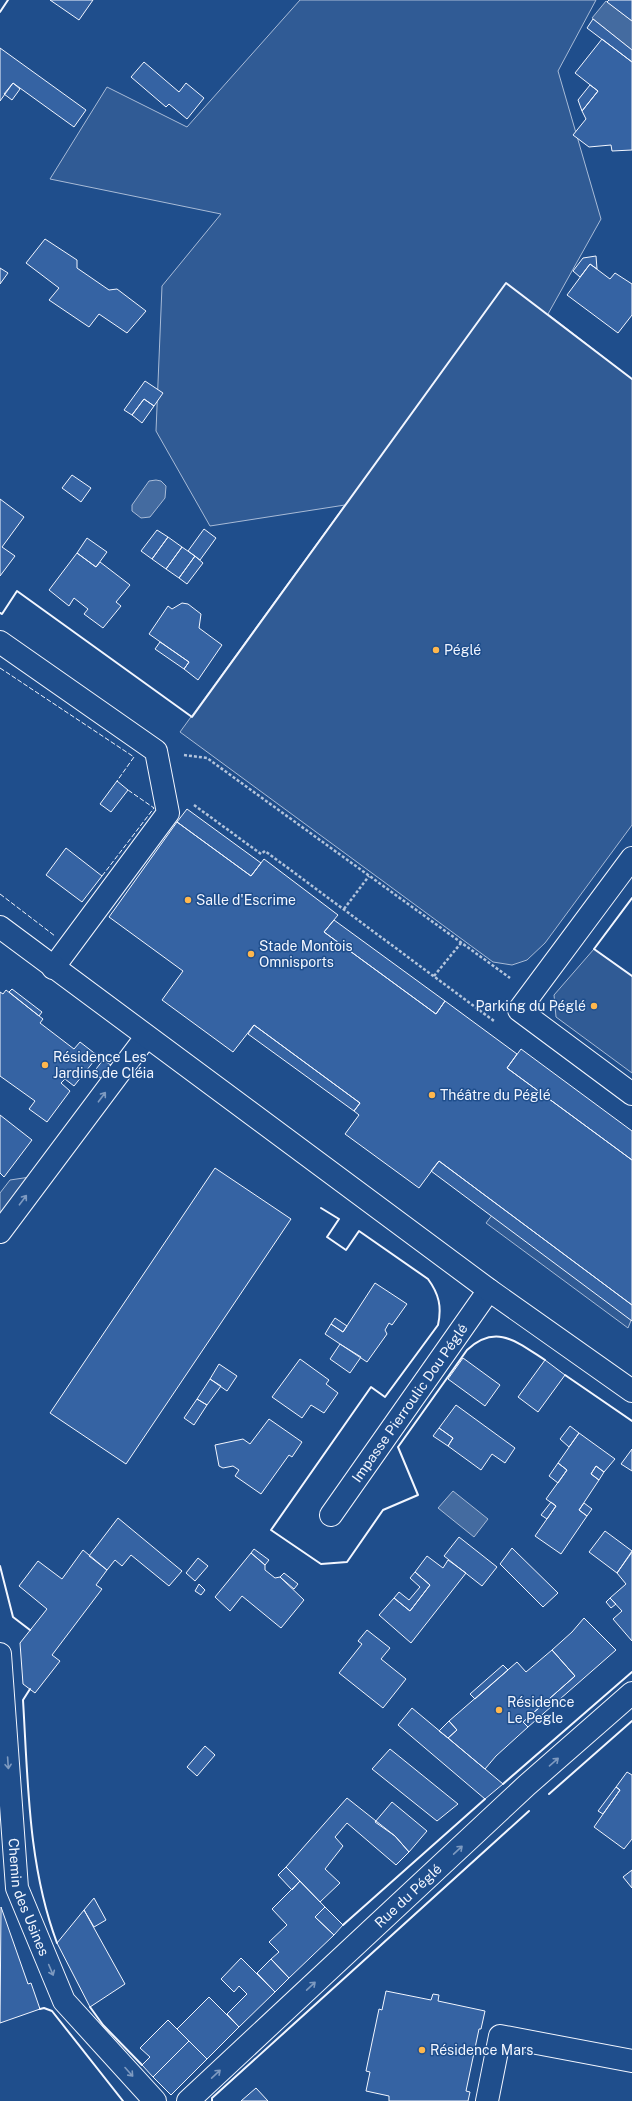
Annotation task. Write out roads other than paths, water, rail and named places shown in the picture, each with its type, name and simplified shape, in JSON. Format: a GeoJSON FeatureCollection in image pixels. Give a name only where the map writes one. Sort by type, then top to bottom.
{"type":"FeatureCollection","features":[{"type":"Feature","properties":{"kind":"street"},"geometry":{"type":"LineString","coordinates":[[0,642],[156,751],[168,813],[53,968]]}},
{"type":"Feature","properties":{"kind":"street"},"geometry":{"type":"LineString","coordinates":[[632,858],[525,1002],[632,1094]]}},
{"type":"Feature","properties":{"kind":"street"},"geometry":{"type":"LineString","coordinates":[[0,927],[53,968],[489,1290],[632,1390]]}},
{"type":"Feature","properties":{"kind":"street"},"geometry":{"type":"LineString","coordinates":[[0,1232],[146,1037]]}},
{"type":"Feature","properties":{"kind":"street","name":"Impasse Pierroulic Dou Péglé"},"geometry":{"type":"LineString","coordinates":[[331,1515],[489,1290]]}},
{"type":"Feature","properties":{"kind":"street","name":"Chemin des Usines"},"geometry":{"type":"LineString","coordinates":[[0,1654],[17,1888],[64,2001],[155,2101]]}},
{"type":"Feature","properties":{"kind":"street","name":"Rue du Péglé"},"geometry":{"type":"LineString","coordinates":[[188,2101],[527,1785],[632,1693]]}},
{"type":"Feature","properties":{"kind":"street"},"geometry":{"type":"LineString","coordinates":[[487,2101],[500,2036],[632,2061]]}},
{"type":"Feature","properties":{"kind":"place","name":"Péglé"},"geometry":{"type":"Point","coordinates":[436,650]}},
{"type":"Feature","properties":{"kind":"place","name":"Salle d'Escrime"},"geometry":{"type":"Point","coordinates":[188,900]}},
{"type":"Feature","properties":{"kind":"place","name":"Stade Montois Omnisports"},"geometry":{"type":"Point","coordinates":[251,954]}},
{"type":"Feature","properties":{"kind":"place","name":"Parking du Péglé"},"geometry":{"type":"Point","coordinates":[594,1006]}},
{"type":"Feature","properties":{"kind":"place","name":"Résidence Les Jardins de Cléia"},"geometry":{"type":"Point","coordinates":[45,1065]}},
{"type":"Feature","properties":{"kind":"place","name":"Théâtre du Péglé"},"geometry":{"type":"Point","coordinates":[432,1095]}},
{"type":"Feature","properties":{"kind":"place","name":"Résidence Le Pegle"},"geometry":{"type":"Point","coordinates":[499,1710]}},
{"type":"Feature","properties":{"kind":"place","name":"Résidence Mars"},"geometry":{"type":"Point","coordinates":[422,2050]}}]}
